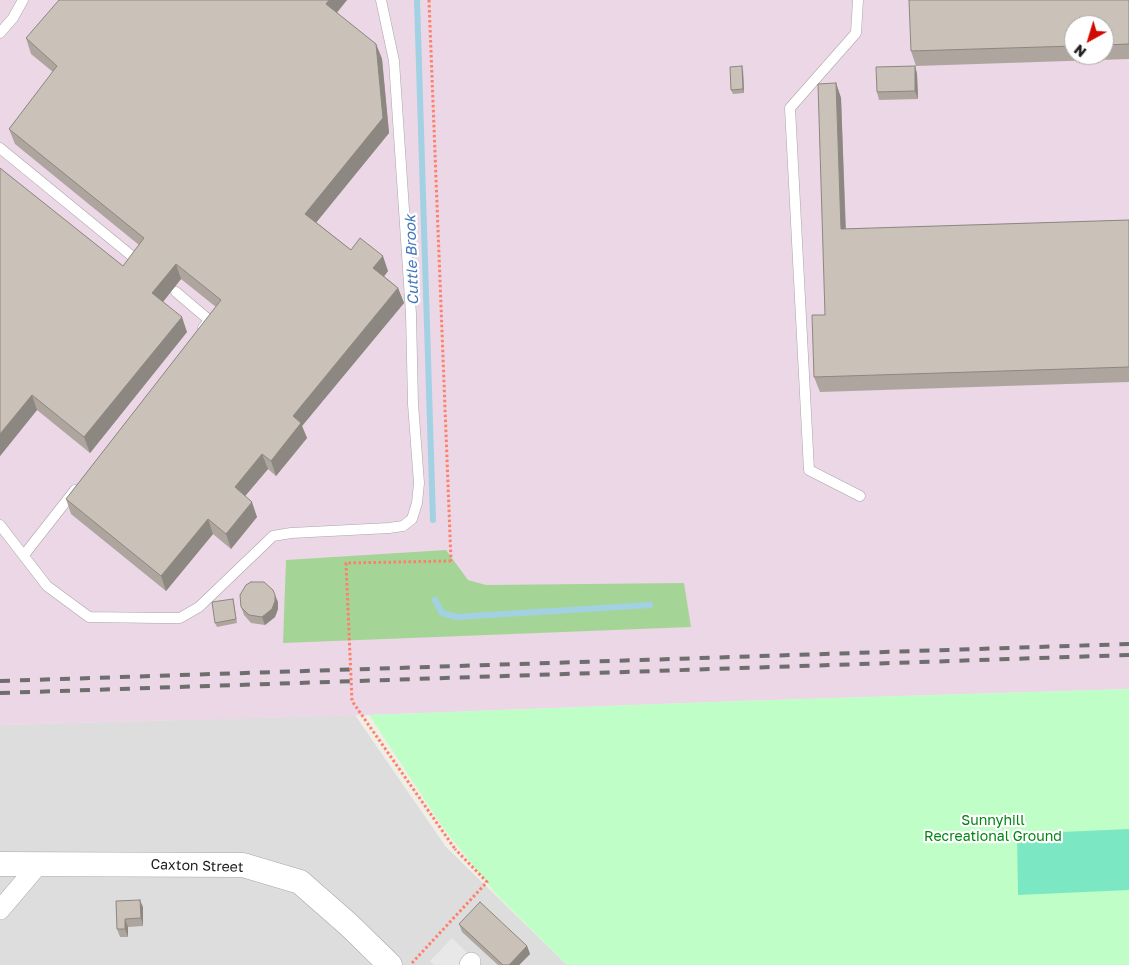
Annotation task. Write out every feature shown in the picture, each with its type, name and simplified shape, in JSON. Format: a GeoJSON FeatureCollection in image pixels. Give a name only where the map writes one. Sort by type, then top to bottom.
{"type":"FeatureCollection","features":[{"type":"Feature","properties":{"kind":"street","name":"Caxton Street"},"geometry":{"type":"LineString","coordinates":[[0,864],[243,865],[300,882],[349,925],[390,965]]}},
{"type":"Feature","properties":{"kind":"street"},"geometry":{"type":"LineString","coordinates":[[0,910],[40,864]]}},
{"type":"Feature","properties":{"kind":"lane"},"geometry":{"type":"LineString","coordinates":[[0,33],[23,0]]}},
{"type":"Feature","properties":{"kind":"lane"},"geometry":{"type":"LineString","coordinates":[[0,525],[47,586],[89,616],[180,618],[199,607],[273,536],[291,533],[389,528],[404,526],[412,519],[417,503],[419,483],[413,404],[411,314],[394,62],[381,0]]}},
{"type":"Feature","properties":{"kind":"lane"},"geometry":{"type":"LineString","coordinates":[[858,0],[856,33],[790,108],[809,470],[860,496]]}},
{"type":"Feature","properties":{"kind":"lane"},"geometry":{"type":"LineString","coordinates":[[0,148],[138,261]]}},
{"type":"Feature","properties":{"kind":"lane"},"geometry":{"type":"LineString","coordinates":[[176,292],[209,320],[197,335]]}},
{"type":"Feature","properties":{"kind":"lane"},"geometry":{"type":"LineString","coordinates":[[24,555],[80,484]]}},
{"type":"Feature","properties":{"kind":"path"},"geometry":{"type":"LineString","coordinates":[[410,965],[487,882],[455,849],[352,701],[346,563],[451,561],[429,0]]}},
{"type":"Feature","properties":{"kind":"shaded area"},"geometry":{"type":"Polygon","coordinates":[[[0,0],[1129,0],[1129,689],[369,715],[0,725],[0,0]]]}},
{"type":"Feature","properties":{"kind":"shaded area"},"geometry":{"type":"Polygon","coordinates":[[[355,715],[446,847],[567,965],[0,965],[0,725],[355,715]]]}},
{"type":"Feature","properties":{"kind":"shaded area"},"geometry":{"type":"Polygon","coordinates":[[[452,938],[479,965],[434,965],[430,961],[452,938]]]}},
{"type":"Feature","properties":{"kind":"green space"},"geometry":{"type":"Polygon","coordinates":[[[446,550],[468,580],[486,585],[684,583],[691,627],[283,643],[286,560],[446,550]]]}},
{"type":"Feature","properties":{"kind":"green space","name":"Sunnyhill Recreational Ground"},"geometry":{"type":"Polygon","coordinates":[[[1129,689],[1129,965],[567,965],[496,894],[444,829],[369,715],[740,701],[1129,689]]]}},
{"type":"Feature","properties":{"kind":"green space"},"geometry":{"type":"Polygon","coordinates":[[[1129,829],[1129,890],[1018,895],[1017,834],[1129,829]]]}},
{"type":"Feature","properties":{"kind":"building"},"geometry":{"type":"Polygon","coordinates":[[[59,0],[329,0],[326,4],[376,44],[383,118],[305,214],[351,250],[360,238],[383,256],[373,268],[398,288],[293,416],[301,423],[271,461],[262,454],[235,487],[252,502],[226,534],[208,519],[161,576],[66,499],[221,300],[176,264],[152,293],[182,317],[84,437],[32,395],[0,434],[0,168],[123,266],[144,238],[9,129],[57,66],[26,38],[59,0]]]}},
{"type":"Feature","properties":{"kind":"building"},"geometry":{"type":"Polygon","coordinates":[[[909,0],[1129,0],[1129,44],[1114,45],[1114,15],[1064,15],[1064,46],[911,51],[909,0]]]}},
{"type":"Feature","properties":{"kind":"building"},"geometry":{"type":"Polygon","coordinates":[[[742,66],[743,89],[731,90],[730,67],[742,66]]]}},
{"type":"Feature","properties":{"kind":"building"},"geometry":{"type":"Polygon","coordinates":[[[915,66],[915,91],[877,92],[876,67],[915,66]]]}},
{"type":"Feature","properties":{"kind":"building"},"geometry":{"type":"Polygon","coordinates":[[[836,83],[841,229],[1129,220],[1129,367],[814,377],[812,315],[825,315],[818,84],[836,83]]]}},
{"type":"Feature","properties":{"kind":"building"},"geometry":{"type":"Polygon","coordinates":[[[251,582],[264,582],[273,590],[275,595],[272,609],[262,617],[249,615],[241,607],[240,595],[246,585],[251,582]]]}},
{"type":"Feature","properties":{"kind":"building"},"geometry":{"type":"Polygon","coordinates":[[[233,599],[236,619],[215,623],[212,602],[233,599]]]}},
{"type":"Feature","properties":{"kind":"building"},"geometry":{"type":"Polygon","coordinates":[[[140,900],[141,918],[125,919],[125,929],[117,929],[116,901],[140,900]]]}},
{"type":"Feature","properties":{"kind":"building"},"geometry":{"type":"Polygon","coordinates":[[[480,902],[527,946],[509,965],[503,965],[459,924],[480,902]]]}},
{"type":"Feature","properties":{"kind":"waterway","name":"Cuttle Brook"},"geometry":{"type":"LineString","coordinates":[[417,0],[433,520]]}},
{"type":"Feature","properties":{"kind":"waterway","name":"Cuttle Brook"},"geometry":{"type":"LineString","coordinates":[[435,600],[442,613],[457,617],[650,605]]}},
{"type":"Feature","properties":{"kind":"railway"},"geometry":{"type":"LineString","coordinates":[[0,681],[1129,644]]}},
{"type":"Feature","properties":{"kind":"railway"},"geometry":{"type":"LineString","coordinates":[[0,693],[1129,655]]}}]}
